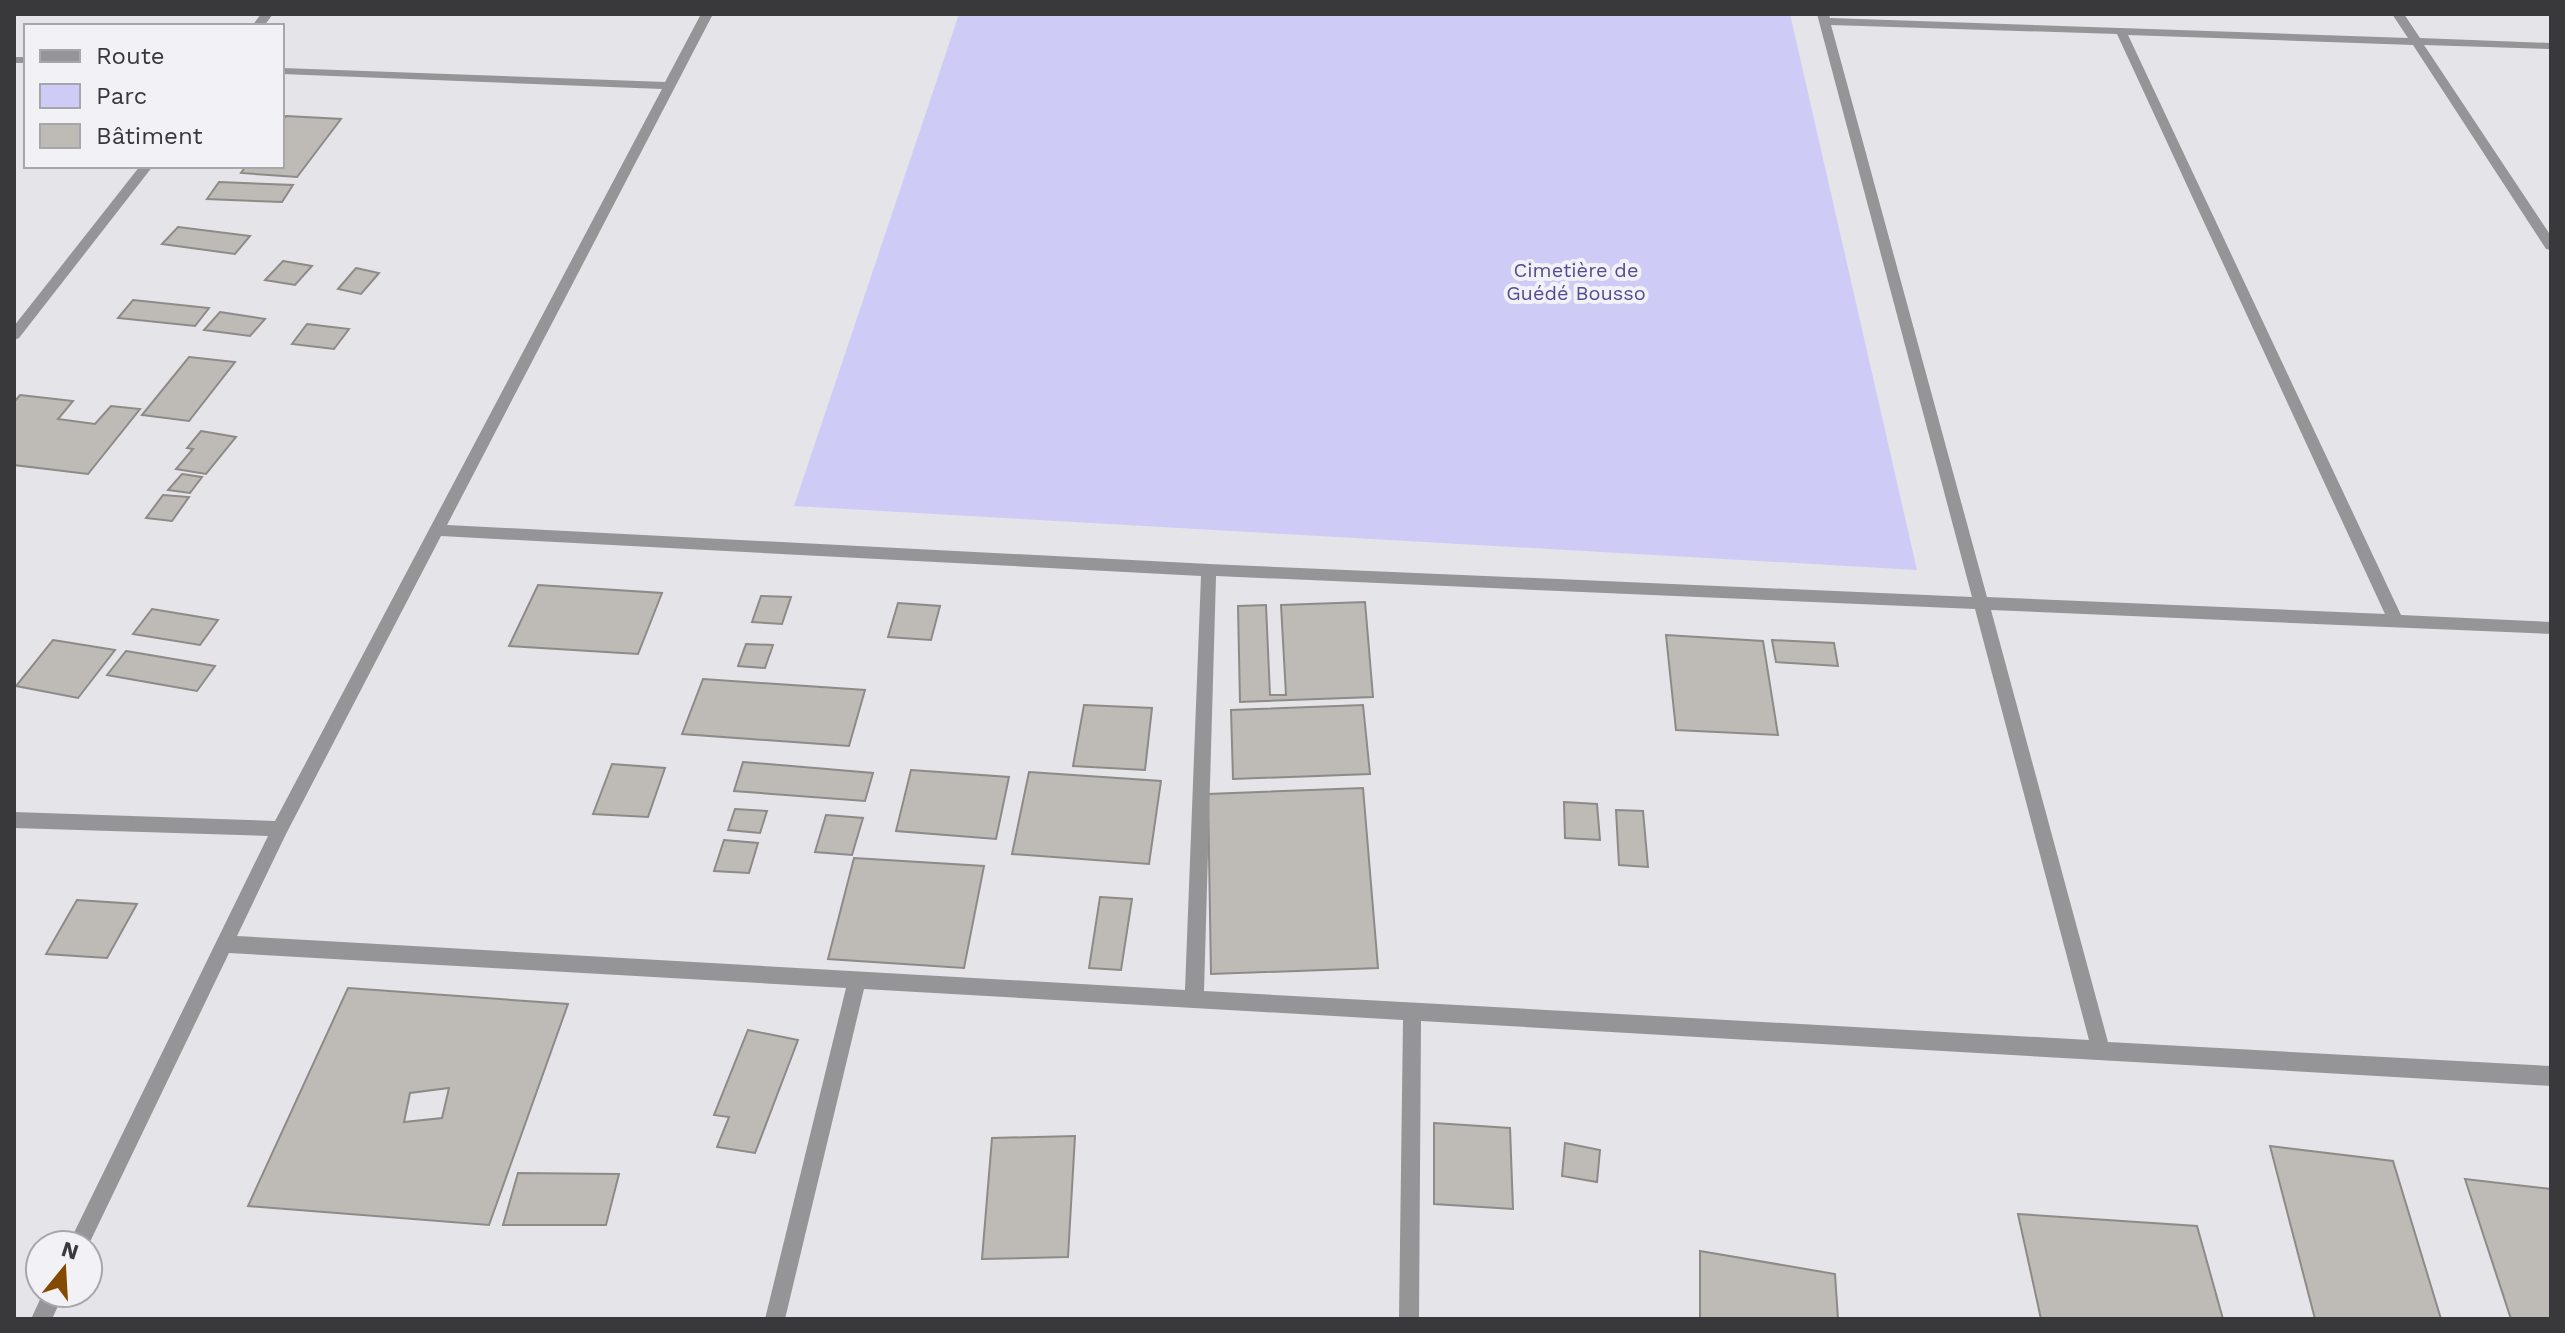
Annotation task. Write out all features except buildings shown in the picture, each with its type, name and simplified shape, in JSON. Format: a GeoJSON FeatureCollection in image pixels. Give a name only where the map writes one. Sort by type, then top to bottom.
{"type":"FeatureCollection","features":[{"type":"Feature","properties":{"kind":"street"},"geometry":{"type":"LineString","coordinates":[[86,1229],[280,829],[707,14]]}},
{"type":"Feature","properties":{"kind":"street"},"geometry":{"type":"LineString","coordinates":[[2398,14],[2551,246]]}},
{"type":"Feature","properties":{"kind":"street"},"geometry":{"type":"LineString","coordinates":[[2101,1050],[1824,18],[2551,46]]}},
{"type":"Feature","properties":{"kind":"street"},"geometry":{"type":"LineString","coordinates":[[2121,31],[2396,621]]}},
{"type":"Feature","properties":{"kind":"street"},"geometry":{"type":"LineString","coordinates":[[284,71],[669,86]]}},
{"type":"Feature","properties":{"kind":"street"},"geometry":{"type":"LineString","coordinates":[[14,335],[145,168]]}},
{"type":"Feature","properties":{"kind":"street"},"geometry":{"type":"LineString","coordinates":[[437,530],[1209,570],[2551,628]]}},
{"type":"Feature","properties":{"kind":"street"},"geometry":{"type":"LineString","coordinates":[[1194,999],[1209,570]]}},
{"type":"Feature","properties":{"kind":"street"},"geometry":{"type":"LineString","coordinates":[[14,820],[280,829]]}},
{"type":"Feature","properties":{"kind":"street"},"geometry":{"type":"LineString","coordinates":[[224,944],[2551,1076]]}},
{"type":"Feature","properties":{"kind":"street"},"geometry":{"type":"LineString","coordinates":[[775,1319],[857,980]]}},
{"type":"Feature","properties":{"kind":"street"},"geometry":{"type":"LineString","coordinates":[[1409,1319],[1412,1011]]}},
{"type":"Feature","properties":{"kind":"green space","name":"Cimetière de Guédé Bousso"},"geometry":{"type":"Polygon","coordinates":[[[959,14],[1790,14],[1917,570],[794,506],[959,14]]]}}]}
